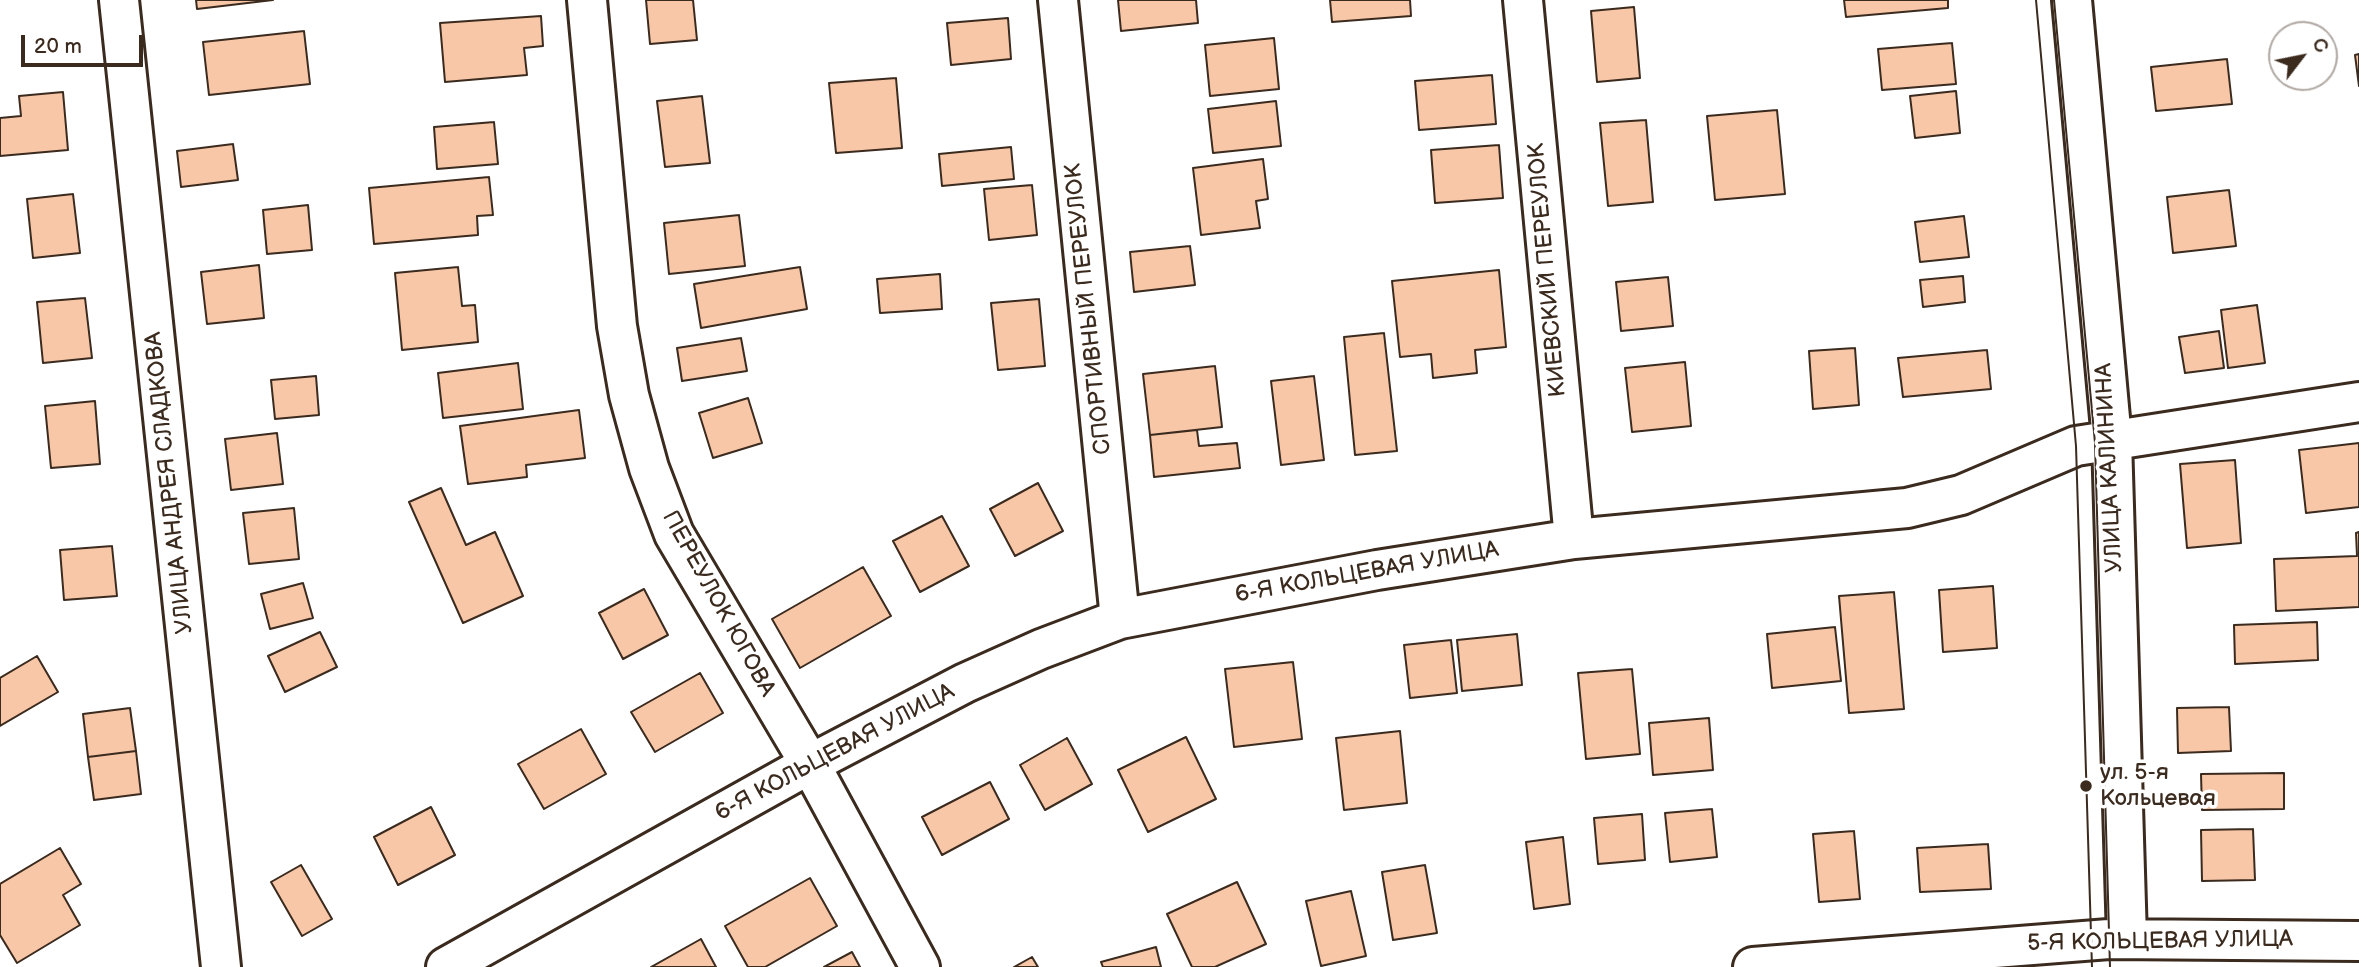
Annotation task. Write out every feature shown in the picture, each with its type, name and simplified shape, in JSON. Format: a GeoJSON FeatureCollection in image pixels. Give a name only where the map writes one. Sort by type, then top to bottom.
{"type":"FeatureCollection","features":[{"type":"Feature","properties":{"kind":"street","name":"УЛИЦА АНДРЕЯ СЛАДКОВА"},"geometry":{"type":"LineString","coordinates":[[119,0],[220,967]]}},
{"type":"Feature","properties":{"kind":"street","name":"ПЕРЕУЛОК ЮГОВА"},"geometry":{"type":"LineString","coordinates":[[587,0],[617,326],[629,395],[649,468],[674,534],[810,764],[920,967]]}},
{"type":"Feature","properties":{"kind":"street","name":"СПОРТИВНЫЙ ПЕРЕУЛОК"},"geometry":{"type":"LineString","coordinates":[[1058,0],[1120,619]]}},
{"type":"Feature","properties":{"kind":"street","name":"КИЕВСКИЙ ПЕРЕУЛОК"},"geometry":{"type":"LineString","coordinates":[[1523,0],[1574,539]]}},
{"type":"Feature","properties":{"kind":"street","name":"УЛИЦА КАЛИНИНА"},"geometry":{"type":"LineString","coordinates":[[2072,0],[2112,440],[2127,938]]}},
{"type":"Feature","properties":{"kind":"street","name":"6-Я КОЛЬЦЕВАЯ УЛИЦА"},"geometry":{"type":"LineString","coordinates":[[446,967],[810,764],[965,683],[1041,649],[1120,619],[1363,572],[1574,539],[1908,508],[1961,495],[2076,446],[2359,402]]}},
{"type":"Feature","properties":{"kind":"street","name":"5-Я КОЛЬЦЕВАЯ УЛИЦА"},"geometry":{"type":"LineString","coordinates":[[1753,967],[2066,954],[2127,938],[2359,941]]}},
{"type":"Feature","properties":{"kind":"building"},"geometry":{"type":"Polygon","coordinates":[[[196,0],[273,0],[197,9],[196,0]]]}},
{"type":"Feature","properties":{"kind":"building"},"geometry":{"type":"Polygon","coordinates":[[[646,0],[693,0],[697,40],[650,44],[646,0]]]}},
{"type":"Feature","properties":{"kind":"building"},"geometry":{"type":"Polygon","coordinates":[[[1118,0],[1196,0],[1198,23],[1121,31],[1118,0]]]}},
{"type":"Feature","properties":{"kind":"building"},"geometry":{"type":"Polygon","coordinates":[[[1330,0],[1410,0],[1411,16],[1332,22],[1330,0]]]}},
{"type":"Feature","properties":{"kind":"building"},"geometry":{"type":"Polygon","coordinates":[[[1844,0],[1948,0],[1948,8],[1846,17],[1844,0]]]}},
{"type":"Feature","properties":{"kind":"building"},"geometry":{"type":"Polygon","coordinates":[[[1634,7],[1640,78],[1597,82],[1591,11],[1634,7]]]}},
{"type":"Feature","properties":{"kind":"building"},"geometry":{"type":"Polygon","coordinates":[[[541,16],[543,46],[524,48],[527,75],[445,82],[440,23],[541,16]]]}},
{"type":"Feature","properties":{"kind":"building"},"geometry":{"type":"Polygon","coordinates":[[[1008,18],[1011,59],[951,65],[947,23],[1008,18]]]}},
{"type":"Feature","properties":{"kind":"building"},"geometry":{"type":"Polygon","coordinates":[[[304,31],[310,84],[209,95],[203,42],[304,31]]]}},
{"type":"Feature","properties":{"kind":"building"},"geometry":{"type":"Polygon","coordinates":[[[1274,38],[1279,89],[1210,96],[1205,45],[1274,38]]]}},
{"type":"Feature","properties":{"kind":"building"},"geometry":{"type":"Polygon","coordinates":[[[1952,43],[1956,84],[1882,90],[1878,49],[1952,43]]]}},
{"type":"Feature","properties":{"kind":"building"},"geometry":{"type":"Polygon","coordinates":[[[2359,54],[2359,86],[2355,55],[2359,54]]]}},
{"type":"Feature","properties":{"kind":"building"},"geometry":{"type":"Polygon","coordinates":[[[2227,59],[2232,104],[2156,111],[2151,67],[2227,59]]]}},
{"type":"Feature","properties":{"kind":"building"},"geometry":{"type":"Polygon","coordinates":[[[1492,75],[1496,124],[1419,130],[1415,81],[1492,75]]]}},
{"type":"Feature","properties":{"kind":"building"},"geometry":{"type":"Polygon","coordinates":[[[896,78],[902,148],[836,153],[829,83],[896,78]]]}},
{"type":"Feature","properties":{"kind":"building"},"geometry":{"type":"Polygon","coordinates":[[[1956,91],[1960,133],[1915,138],[1910,96],[1956,91]]]}},
{"type":"Feature","properties":{"kind":"building"},"geometry":{"type":"Polygon","coordinates":[[[63,92],[68,150],[0,156],[0,118],[21,116],[19,96],[63,92]]]}},
{"type":"Feature","properties":{"kind":"building"},"geometry":{"type":"Polygon","coordinates":[[[702,96],[710,163],[665,167],[657,101],[702,96]]]}},
{"type":"Feature","properties":{"kind":"building"},"geometry":{"type":"Polygon","coordinates":[[[1276,101],[1281,146],[1213,153],[1208,109],[1276,101]]]}},
{"type":"Feature","properties":{"kind":"building"},"geometry":{"type":"Polygon","coordinates":[[[1777,110],[1785,194],[1715,200],[1707,116],[1777,110]]]}},
{"type":"Feature","properties":{"kind":"building"},"geometry":{"type":"Polygon","coordinates":[[[1646,120],[1653,202],[1608,206],[1600,123],[1646,120]]]}},
{"type":"Feature","properties":{"kind":"building"},"geometry":{"type":"Polygon","coordinates":[[[494,122],[498,164],[437,169],[434,127],[494,122]]]}},
{"type":"Feature","properties":{"kind":"building"},"geometry":{"type":"Polygon","coordinates":[[[233,144],[238,180],[181,187],[177,151],[233,144]]]}},
{"type":"Feature","properties":{"kind":"building"},"geometry":{"type":"Polygon","coordinates":[[[1499,145],[1503,198],[1435,203],[1431,150],[1499,145]]]}},
{"type":"Feature","properties":{"kind":"building"},"geometry":{"type":"Polygon","coordinates":[[[1011,147],[1014,179],[942,186],[939,154],[1011,147]]]}},
{"type":"Feature","properties":{"kind":"building"},"geometry":{"type":"Polygon","coordinates":[[[1263,159],[1268,199],[1256,201],[1260,228],[1201,235],[1193,168],[1263,159]]]}},
{"type":"Feature","properties":{"kind":"building"},"geometry":{"type":"Polygon","coordinates":[[[489,177],[493,215],[477,216],[478,235],[374,244],[369,188],[489,177]]]}},
{"type":"Feature","properties":{"kind":"building"},"geometry":{"type":"Polygon","coordinates":[[[1032,185],[1037,235],[989,240],[984,189],[1032,185]]]}},
{"type":"Feature","properties":{"kind":"building"},"geometry":{"type":"Polygon","coordinates":[[[2229,190],[2236,246],[2173,253],[2167,197],[2229,190]]]}},
{"type":"Feature","properties":{"kind":"building"},"geometry":{"type":"Polygon","coordinates":[[[73,194],[80,253],[33,258],[27,199],[73,194]]]}},
{"type":"Feature","properties":{"kind":"building"},"geometry":{"type":"Polygon","coordinates":[[[308,205],[312,250],[267,254],[263,210],[308,205]]]}},
{"type":"Feature","properties":{"kind":"building"},"geometry":{"type":"Polygon","coordinates":[[[739,215],[745,266],[669,274],[664,223],[739,215]]]}},
{"type":"Feature","properties":{"kind":"building"},"geometry":{"type":"Polygon","coordinates":[[[1964,216],[1969,257],[1920,262],[1915,222],[1964,216]]]}},
{"type":"Feature","properties":{"kind":"building"},"geometry":{"type":"Polygon","coordinates":[[[1190,246],[1195,285],[1134,292],[1130,252],[1190,246]]]}},
{"type":"Feature","properties":{"kind":"building"},"geometry":{"type":"Polygon","coordinates":[[[259,265],[264,318],[207,324],[201,272],[259,265]]]}},
{"type":"Feature","properties":{"kind":"building"},"geometry":{"type":"Polygon","coordinates":[[[458,267],[462,306],[475,305],[478,342],[402,350],[395,273],[458,267]]]}},
{"type":"Feature","properties":{"kind":"building"},"geometry":{"type":"Polygon","coordinates":[[[800,267],[807,309],[701,328],[694,284],[800,267]]]}},
{"type":"Feature","properties":{"kind":"building"},"geometry":{"type":"Polygon","coordinates":[[[1499,270],[1506,347],[1475,350],[1477,373],[1433,378],[1431,354],[1400,357],[1392,281],[1499,270]]]}},
{"type":"Feature","properties":{"kind":"building"},"geometry":{"type":"Polygon","coordinates":[[[940,274],[942,309],[880,313],[877,279],[940,274]]]}},
{"type":"Feature","properties":{"kind":"building"},"geometry":{"type":"Polygon","coordinates":[[[1963,276],[1965,302],[1923,307],[1920,280],[1963,276]]]}},
{"type":"Feature","properties":{"kind":"building"},"geometry":{"type":"Polygon","coordinates":[[[1668,277],[1673,326],[1621,331],[1616,282],[1668,277]]]}},
{"type":"Feature","properties":{"kind":"building"},"geometry":{"type":"Polygon","coordinates":[[[85,298],[92,358],[43,363],[37,302],[85,298]]]}},
{"type":"Feature","properties":{"kind":"building"},"geometry":{"type":"Polygon","coordinates":[[[1039,299],[1045,366],[998,370],[991,303],[1039,299]]]}},
{"type":"Feature","properties":{"kind":"building"},"geometry":{"type":"Polygon","coordinates":[[[2257,305],[2265,363],[2228,368],[2221,310],[2257,305]]]}},
{"type":"Feature","properties":{"kind":"building"},"geometry":{"type":"Polygon","coordinates":[[[2219,331],[2224,368],[2185,373],[2179,337],[2219,331]]]}},
{"type":"Feature","properties":{"kind":"building"},"geometry":{"type":"Polygon","coordinates":[[[1384,333],[1397,451],[1355,455],[1344,337],[1384,333]]]}},
{"type":"Feature","properties":{"kind":"building"},"geometry":{"type":"Polygon","coordinates":[[[741,338],[747,371],[682,381],[677,348],[741,338]]]}},
{"type":"Feature","properties":{"kind":"building"},"geometry":{"type":"Polygon","coordinates":[[[1855,348],[1859,405],[1813,409],[1809,351],[1855,348]]]}},
{"type":"Feature","properties":{"kind":"building"},"geometry":{"type":"Polygon","coordinates":[[[1987,350],[1991,389],[1903,397],[1898,358],[1987,350]]]}},
{"type":"Feature","properties":{"kind":"building"},"geometry":{"type":"Polygon","coordinates":[[[1685,362],[1691,426],[1632,432],[1625,368],[1685,362]]]}},
{"type":"Feature","properties":{"kind":"building"},"geometry":{"type":"Polygon","coordinates":[[[518,363],[523,409],[443,418],[438,373],[518,363]]]}},
{"type":"Feature","properties":{"kind":"building"},"geometry":{"type":"Polygon","coordinates":[[[1215,366],[1222,427],[1150,435],[1143,374],[1215,366]]]}},
{"type":"Feature","properties":{"kind":"building"},"geometry":{"type":"Polygon","coordinates":[[[316,376],[319,415],[275,419],[271,380],[316,376]]]}},
{"type":"Feature","properties":{"kind":"building"},"geometry":{"type":"Polygon","coordinates":[[[1314,376],[1324,460],[1281,465],[1271,381],[1314,376]]]}},
{"type":"Feature","properties":{"kind":"building"},"geometry":{"type":"Polygon","coordinates":[[[748,398],[762,443],[713,458],[699,413],[748,398]]]}},
{"type":"Feature","properties":{"kind":"building"},"geometry":{"type":"Polygon","coordinates":[[[95,401],[100,464],[51,468],[45,406],[95,401]]]}},
{"type":"Feature","properties":{"kind":"building"},"geometry":{"type":"Polygon","coordinates":[[[579,410],[585,458],[526,465],[527,477],[468,484],[460,426],[579,410]]]}},
{"type":"Feature","properties":{"kind":"building"},"geometry":{"type":"Polygon","coordinates":[[[1197,430],[1199,446],[1237,443],[1240,468],[1154,477],[1150,435],[1197,430]]]}},
{"type":"Feature","properties":{"kind":"building"},"geometry":{"type":"Polygon","coordinates":[[[277,433],[283,484],[231,490],[225,439],[277,433]]]}},
{"type":"Feature","properties":{"kind":"building"},"geometry":{"type":"Polygon","coordinates":[[[2359,443],[2359,507],[2306,513],[2299,450],[2359,443]]]}},
{"type":"Feature","properties":{"kind":"building"},"geometry":{"type":"Polygon","coordinates":[[[2235,460],[2241,543],[2187,548],[2180,464],[2235,460]]]}},
{"type":"Feature","properties":{"kind":"building"},"geometry":{"type":"Polygon","coordinates":[[[1038,483],[1063,531],[1015,556],[990,509],[1038,483]]]}},
{"type":"Feature","properties":{"kind":"building"},"geometry":{"type":"Polygon","coordinates":[[[441,488],[466,545],[495,532],[523,596],[463,623],[409,502],[441,488]]]}},
{"type":"Feature","properties":{"kind":"building"},"geometry":{"type":"Polygon","coordinates":[[[294,508],[299,559],[249,564],[243,513],[294,508]]]}},
{"type":"Feature","properties":{"kind":"building"},"geometry":{"type":"Polygon","coordinates":[[[942,516],[969,566],[920,592],[893,541],[942,516]]]}},
{"type":"Feature","properties":{"kind":"building"},"geometry":{"type":"Polygon","coordinates":[[[2359,532],[2359,607],[2276,611],[2274,559],[2357,556],[2356,533],[2359,532]]]}},
{"type":"Feature","properties":{"kind":"building"},"geometry":{"type":"Polygon","coordinates":[[[112,546],[117,596],[64,600],[60,550],[112,546]]]}},
{"type":"Feature","properties":{"kind":"building"},"geometry":{"type":"Polygon","coordinates":[[[863,567],[891,616],[800,668],[772,619],[863,567]]]}},
{"type":"Feature","properties":{"kind":"building"},"geometry":{"type":"Polygon","coordinates":[[[303,583],[313,618],[270,629],[261,594],[303,583]]]}},
{"type":"Feature","properties":{"kind":"building"},"geometry":{"type":"Polygon","coordinates":[[[1993,586],[1997,648],[1943,652],[1939,590],[1993,586]]]}},
{"type":"Feature","properties":{"kind":"building"},"geometry":{"type":"Polygon","coordinates":[[[644,589],[668,635],[623,659],[599,613],[644,589]]]}},
{"type":"Feature","properties":{"kind":"building"},"geometry":{"type":"Polygon","coordinates":[[[1894,592],[1904,709],[1849,713],[1839,596],[1894,592]]]}},
{"type":"Feature","properties":{"kind":"building"},"geometry":{"type":"Polygon","coordinates":[[[2317,622],[2318,660],[2235,664],[2234,625],[2317,622]]]}},
{"type":"Feature","properties":{"kind":"building"},"geometry":{"type":"Polygon","coordinates":[[[1835,627],[1841,681],[1772,688],[1767,634],[1835,627]]]}},
{"type":"Feature","properties":{"kind":"building"},"geometry":{"type":"Polygon","coordinates":[[[320,632],[337,667],[285,692],[268,656],[320,632]]]}},
{"type":"Feature","properties":{"kind":"building"},"geometry":{"type":"Polygon","coordinates":[[[1517,634],[1522,685],[1462,691],[1457,640],[1517,634]]]}},
{"type":"Feature","properties":{"kind":"building"},"geometry":{"type":"Polygon","coordinates":[[[1451,640],[1457,693],[1410,698],[1404,645],[1451,640]]]}},
{"type":"Feature","properties":{"kind":"building"},"geometry":{"type":"Polygon","coordinates":[[[37,656],[58,692],[0,726],[0,678],[37,656]]]}},
{"type":"Feature","properties":{"kind":"building"},"geometry":{"type":"Polygon","coordinates":[[[1293,662],[1302,739],[1234,747],[1225,669],[1293,662]]]}},
{"type":"Feature","properties":{"kind":"building"},"geometry":{"type":"Polygon","coordinates":[[[1632,669],[1640,754],[1586,759],[1578,673],[1632,669]]]}},
{"type":"Feature","properties":{"kind":"building"},"geometry":{"type":"Polygon","coordinates":[[[700,673],[723,713],[655,752],[631,712],[700,673]]]}},
{"type":"Feature","properties":{"kind":"building"},"geometry":{"type":"Polygon","coordinates":[[[2229,707],[2231,751],[2178,753],[2177,708],[2229,707]]]}},
{"type":"Feature","properties":{"kind":"building"},"geometry":{"type":"Polygon","coordinates":[[[130,708],[136,751],[88,757],[83,714],[130,708]]]}},
{"type":"Feature","properties":{"kind":"building"},"geometry":{"type":"Polygon","coordinates":[[[1709,718],[1713,770],[1653,775],[1649,723],[1709,718]]]}},
{"type":"Feature","properties":{"kind":"building"},"geometry":{"type":"Polygon","coordinates":[[[581,729],[606,774],[544,809],[518,764],[581,729]]]}},
{"type":"Feature","properties":{"kind":"building"},"geometry":{"type":"Polygon","coordinates":[[[1400,731],[1407,803],[1344,810],[1336,738],[1400,731]]]}},
{"type":"Feature","properties":{"kind":"building"},"geometry":{"type":"Polygon","coordinates":[[[1186,737],[1216,799],[1148,832],[1118,770],[1186,737]]]}},
{"type":"Feature","properties":{"kind":"building"},"geometry":{"type":"Polygon","coordinates":[[[1067,738],[1092,784],[1045,810],[1020,765],[1067,738]]]}},
{"type":"Feature","properties":{"kind":"building"},"geometry":{"type":"Polygon","coordinates":[[[136,751],[141,794],[94,800],[88,757],[136,751]]]}},
{"type":"Feature","properties":{"kind":"building"},"geometry":{"type":"Polygon","coordinates":[[[2284,773],[2284,809],[2202,810],[2201,774],[2284,773]]]}},
{"type":"Feature","properties":{"kind":"building"},"geometry":{"type":"Polygon","coordinates":[[[990,782],[1009,819],[942,855],[922,817],[990,782]]]}},
{"type":"Feature","properties":{"kind":"building"},"geometry":{"type":"Polygon","coordinates":[[[431,807],[455,855],[398,885],[374,837],[431,807]]]}},
{"type":"Feature","properties":{"kind":"building"},"geometry":{"type":"Polygon","coordinates":[[[1712,809],[1717,857],[1670,862],[1665,813],[1712,809]]]}},
{"type":"Feature","properties":{"kind":"building"},"geometry":{"type":"Polygon","coordinates":[[[1642,814],[1645,860],[1598,864],[1594,818],[1642,814]]]}},
{"type":"Feature","properties":{"kind":"building"},"geometry":{"type":"Polygon","coordinates":[[[2253,829],[2255,880],[2202,881],[2201,830],[2253,829]]]}},
{"type":"Feature","properties":{"kind":"building"},"geometry":{"type":"Polygon","coordinates":[[[1854,831],[1860,899],[1819,902],[1813,834],[1854,831]]]}},
{"type":"Feature","properties":{"kind":"building"},"geometry":{"type":"Polygon","coordinates":[[[1563,837],[1570,904],[1534,909],[1526,842],[1563,837]]]}},
{"type":"Feature","properties":{"kind":"building"},"geometry":{"type":"Polygon","coordinates":[[[1988,844],[1991,889],[1920,892],[1917,848],[1988,844]]]}},
{"type":"Feature","properties":{"kind":"building"},"geometry":{"type":"Polygon","coordinates":[[[60,848],[81,884],[63,895],[80,925],[17,963],[0,935],[0,884],[60,848]]]}},
{"type":"Feature","properties":{"kind":"building"},"geometry":{"type":"Polygon","coordinates":[[[301,865],[332,919],[302,936],[271,882],[301,865]]]}},
{"type":"Feature","properties":{"kind":"building"},"geometry":{"type":"Polygon","coordinates":[[[1425,865],[1437,933],[1393,940],[1382,872],[1425,865]]]}},
{"type":"Feature","properties":{"kind":"building"},"geometry":{"type":"Polygon","coordinates":[[[810,878],[837,926],[765,967],[748,967],[725,926],[810,878]]]}},
{"type":"Feature","properties":{"kind":"building"},"geometry":{"type":"Polygon","coordinates":[[[1237,882],[1266,944],[1215,967],[1192,967],[1167,914],[1237,882]]]}},
{"type":"Feature","properties":{"kind":"building"},"geometry":{"type":"Polygon","coordinates":[[[1351,891],[1366,956],[1321,966],[1306,901],[1351,891]]]}},
{"type":"Feature","properties":{"kind":"building"},"geometry":{"type":"Polygon","coordinates":[[[701,939],[716,967],[651,967],[701,939]]]}},
{"type":"Feature","properties":{"kind":"building"},"geometry":{"type":"Polygon","coordinates":[[[1156,947],[1161,967],[1103,967],[1101,962],[1156,947]]]}},
{"type":"Feature","properties":{"kind":"building"},"geometry":{"type":"Polygon","coordinates":[[[852,952],[860,967],[824,967],[852,952]]]}},
{"type":"Feature","properties":{"kind":"building"},"geometry":{"type":"Polygon","coordinates":[[[1032,957],[1038,967],[1014,967],[1032,957]]]}},
{"type":"Feature","properties":{"kind":"tram line"},"geometry":{"type":"LineString","coordinates":[[2036,0],[2076,446],[2092,967]]}},
{"type":"Feature","properties":{"kind":"tram line"},"geometry":{"type":"LineString","coordinates":[[2054,0],[2095,443],[2110,967]]}},
{"type":"Feature","properties":{"kind":"place","name":"ул. 5-я Кольцевая"},"geometry":{"type":"Point","coordinates":[2086,786]}}]}
